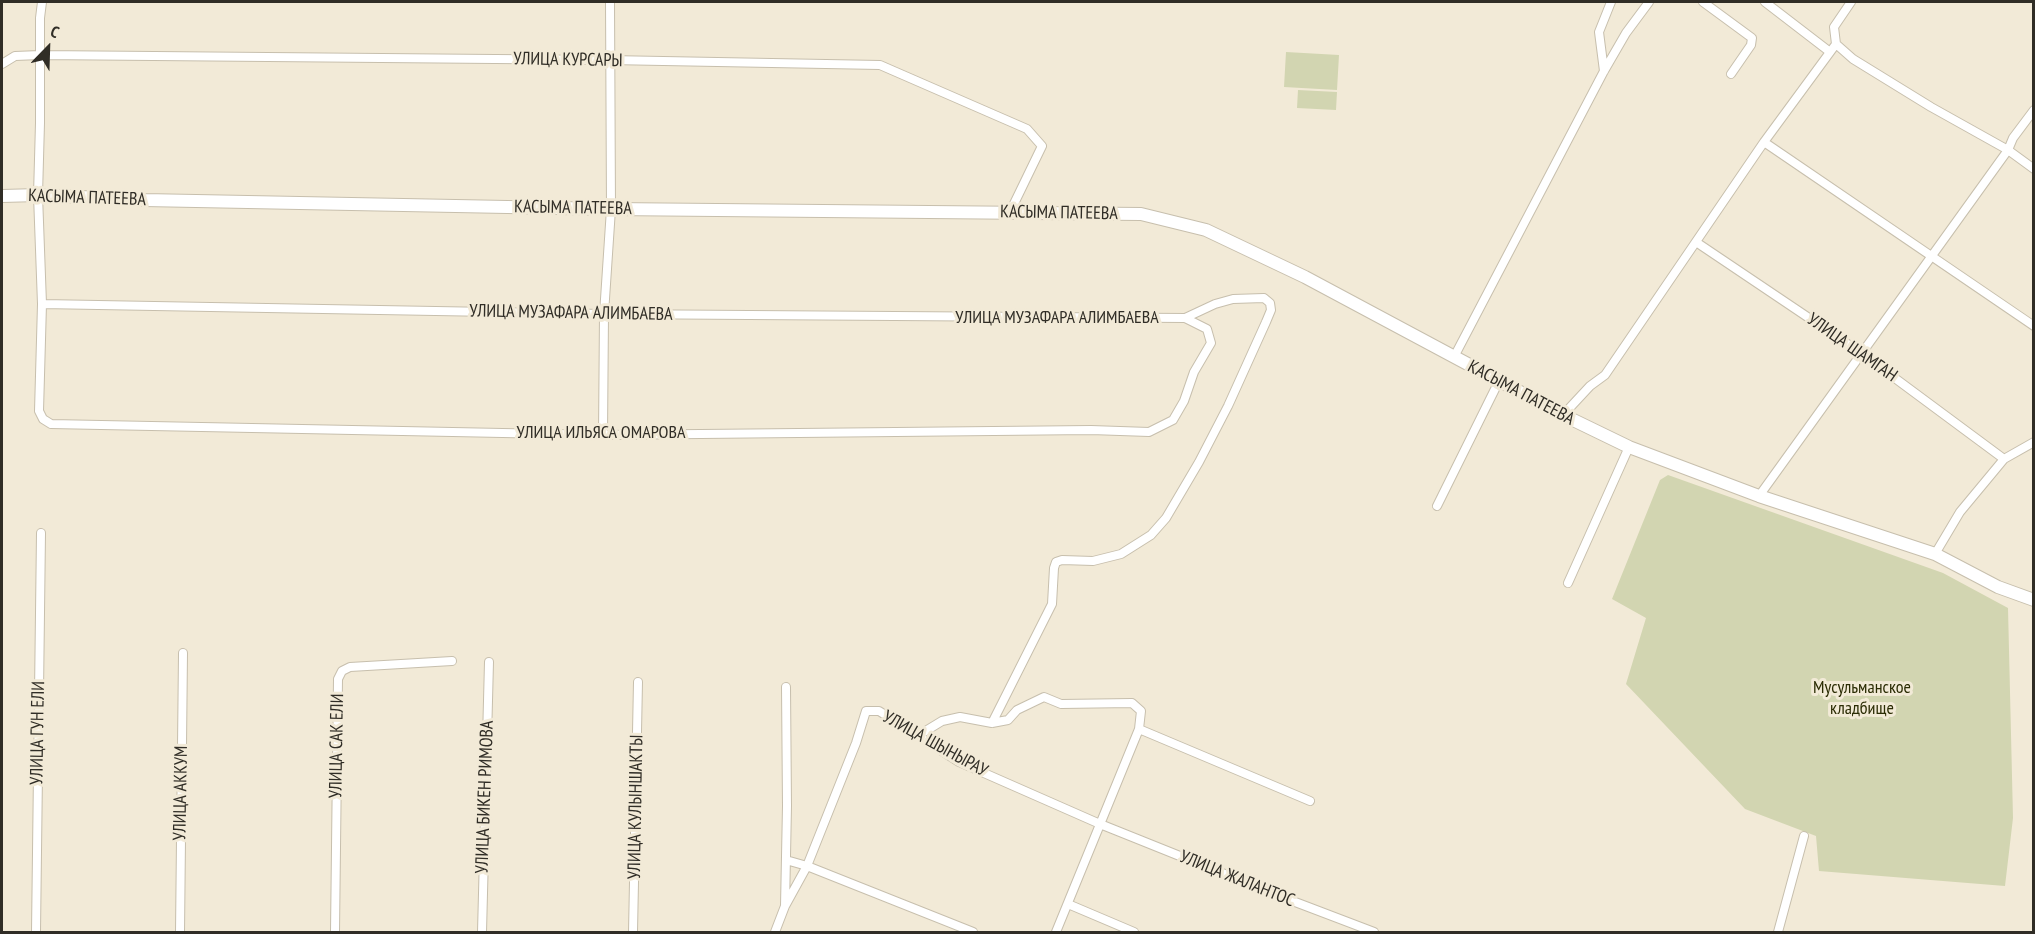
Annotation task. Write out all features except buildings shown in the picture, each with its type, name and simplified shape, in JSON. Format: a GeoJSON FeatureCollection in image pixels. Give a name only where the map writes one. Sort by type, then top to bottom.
{"type":"FeatureCollection","features":[{"type":"Feature","properties":{"kind":"main road","name":"КАСЫМА ПАТЕЕВА"},"geometry":{"type":"LineString","coordinates":[[2,196],[611,209],[1141,214],[1206,230],[1305,277],[1563,415],[1629,447],[1759,496],[1935,554],[1998,587],[2034,600]]}},
{"type":"Feature","properties":{"kind":"street"},"geometry":{"type":"LineString","coordinates":[[42,2],[38,195],[42,304]]}},
{"type":"Feature","properties":{"kind":"street"},"geometry":{"type":"LineString","coordinates":[[603,435],[604,314],[611,209],[610,2]]}},
{"type":"Feature","properties":{"kind":"street"},"geometry":{"type":"LineString","coordinates":[[1604,71],[1599,32],[1611,2]]}},
{"type":"Feature","properties":{"kind":"street"},"geometry":{"type":"LineString","coordinates":[[1454,357],[1604,71],[1626,33],[1649,2]]}},
{"type":"Feature","properties":{"kind":"street"},"geometry":{"type":"LineString","coordinates":[[1703,2],[1752,38],[1751,45],[1731,74]]}},
{"type":"Feature","properties":{"kind":"street"},"geometry":{"type":"LineString","coordinates":[[1766,2],[1830,52]]}},
{"type":"Feature","properties":{"kind":"street"},"geometry":{"type":"LineString","coordinates":[[1851,2],[1834,27],[1836,44],[1852,59],[2008,150],[2034,169]]}},
{"type":"Feature","properties":{"kind":"street"},"geometry":{"type":"LineString","coordinates":[[1563,415],[1590,386],[1605,375],[1764,142],[1836,44]]}},
{"type":"Feature","properties":{"kind":"street","name":"УЛИЦА КУРСАРЫ"},"geometry":{"type":"LineString","coordinates":[[2,64],[15,56],[40,55],[880,65],[1027,129],[1042,146],[1010,212]]}},
{"type":"Feature","properties":{"kind":"street"},"geometry":{"type":"LineString","coordinates":[[1759,496],[2008,150],[2013,138],[2034,110]]}},
{"type":"Feature","properties":{"kind":"street"},"geometry":{"type":"LineString","coordinates":[[1764,142],[2034,326]]}},
{"type":"Feature","properties":{"kind":"street","name":"УЛИЦА ШАМГАН"},"geometry":{"type":"LineString","coordinates":[[1696,242],[1861,353],[2004,459]]}},
{"type":"Feature","properties":{"kind":"street"},"geometry":{"type":"LineString","coordinates":[[992,723],[1053,604],[1056,562],[1062,560],[1093,561],[1121,554],[1151,535],[1166,518],[1228,406],[1271,310],[1270,303],[1264,298],[1233,299],[1215,304],[1185,318]]}},
{"type":"Feature","properties":{"kind":"street","name":"УЛИЦА МУЗАФАРА АЛИМБАЕВА"},"geometry":{"type":"LineString","coordinates":[[42,304],[604,314],[1185,318],[1207,328]]}},
{"type":"Feature","properties":{"kind":"street","name":"УЛИЦА ИЛЬЯСА ОМАРОВА"},"geometry":{"type":"LineString","coordinates":[[42,304],[39,411],[43,419],[51,424],[603,435],[1090,430],[1149,432],[1173,420],[1184,401],[1194,372],[1211,343],[1207,328]]}},
{"type":"Feature","properties":{"kind":"street"},"geometry":{"type":"LineString","coordinates":[[1437,506],[1499,381]]}},
{"type":"Feature","properties":{"kind":"street"},"geometry":{"type":"LineString","coordinates":[[1935,554],[1960,512],[2004,459],[2034,442]]}},
{"type":"Feature","properties":{"kind":"street"},"geometry":{"type":"LineString","coordinates":[[1568,583],[1629,447]]}},
{"type":"Feature","properties":{"kind":"street","name":"УЛИЦА ГУН ЕЛИ"},"geometry":{"type":"LineString","coordinates":[[36,933],[41,533]]}},
{"type":"Feature","properties":{"kind":"street","name":"УЛИЦА АККУМ"},"geometry":{"type":"LineString","coordinates":[[180,933],[183,653]]}},
{"type":"Feature","properties":{"kind":"street","name":"УЛИЦА САК ЕЛИ"},"geometry":{"type":"LineString","coordinates":[[335,933],[338,679],[342,671],[350,667],[452,661]]}},
{"type":"Feature","properties":{"kind":"street","name":"УЛИЦА БИКЕН РИМОВА"},"geometry":{"type":"LineString","coordinates":[[482,933],[489,662]]}},
{"type":"Feature","properties":{"kind":"street","name":"УЛИЦА КУЛЫНШАКТЫ"},"geometry":{"type":"LineString","coordinates":[[633,933],[638,682]]}},
{"type":"Feature","properties":{"kind":"street"},"geometry":{"type":"LineString","coordinates":[[784,906],[786,687]]}},
{"type":"Feature","properties":{"kind":"street"},"geometry":{"type":"LineString","coordinates":[[919,735],[942,721],[960,717],[992,723],[1008,720],[1017,710],[1044,697],[1061,704],[1132,703],[1141,711],[1139,729],[1056,933]]}},
{"type":"Feature","properties":{"kind":"street","name":"УЛИЦА ШЫНЫРАУ"},"geometry":{"type":"LineString","coordinates":[[807,866],[856,743],[866,711],[879,711],[959,762],[1100,824]]}},
{"type":"Feature","properties":{"kind":"street"},"geometry":{"type":"LineString","coordinates":[[1139,729],[1310,801]]}},
{"type":"Feature","properties":{"kind":"street","name":"УЛИЦА ЖАЛАНТОС"},"geometry":{"type":"LineString","coordinates":[[1100,824],[1374,933]]}},
{"type":"Feature","properties":{"kind":"street"},"geometry":{"type":"LineString","coordinates":[[1778,933],[1804,836]]}},
{"type":"Feature","properties":{"kind":"street"},"geometry":{"type":"LineString","coordinates":[[786,860],[807,866],[973,933]]}},
{"type":"Feature","properties":{"kind":"street"},"geometry":{"type":"LineString","coordinates":[[775,933],[784,906],[807,866]]}},
{"type":"Feature","properties":{"kind":"street"},"geometry":{"type":"LineString","coordinates":[[1068,904],[1134,933]]}},
{"type":"Feature","properties":{"kind":"green space"},"geometry":{"type":"Polygon","coordinates":[[[1286,52],[1339,55],[1337,90],[1284,87],[1286,52]]]}},
{"type":"Feature","properties":{"kind":"green space"},"geometry":{"type":"Polygon","coordinates":[[[1298,90],[1337,92],[1336,110],[1297,108],[1298,90]]]}},
{"type":"Feature","properties":{"kind":"green space","name":"Мусульманское кладбище"},"geometry":{"type":"Polygon","coordinates":[[[1668,475],[1943,573],[2008,608],[2013,818],[2005,886],[1819,871],[1816,836],[1745,809],[1626,684],[1646,618],[1612,599],[1660,480],[1668,475]]]}}]}
